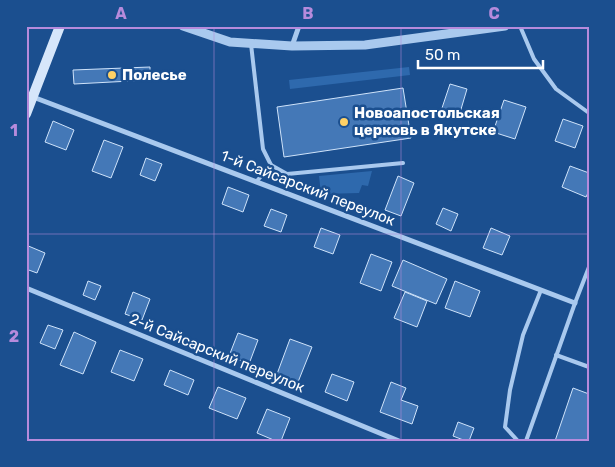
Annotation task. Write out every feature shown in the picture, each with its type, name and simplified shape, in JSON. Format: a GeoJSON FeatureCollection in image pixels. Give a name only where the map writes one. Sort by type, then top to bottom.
{"type":"FeatureCollection","features":[{"type":"Feature","properties":{"kind":"main road"},"geometry":{"type":"LineString","coordinates":[[26,114],[60,26]]}},
{"type":"Feature","properties":{"kind":"street"},"geometry":{"type":"LineString","coordinates":[[183,26],[230,42],[292,46],[365,45],[505,26]]}},
{"type":"Feature","properties":{"kind":"street"},"geometry":{"type":"LineString","coordinates":[[292,46],[299,26]]}},
{"type":"Feature","properties":{"kind":"street","name":"1-й Сайсарский переулок"},"geometry":{"type":"LineString","coordinates":[[33,97],[575,303]]}},
{"type":"Feature","properties":{"kind":"street","name":"2-й Сайсарский переулок"},"geometry":{"type":"LineString","coordinates":[[26,288],[399,441]]}},
{"type":"Feature","properties":{"kind":"lane"},"geometry":{"type":"LineString","coordinates":[[520,26],[534,59],[556,89],[589,113]]}},
{"type":"Feature","properties":{"kind":"lane"},"geometry":{"type":"LineString","coordinates":[[251,44],[263,149],[271,165],[287,174],[403,163]]}},
{"type":"Feature","properties":{"kind":"lane"},"geometry":{"type":"LineString","coordinates":[[256,182],[271,165]]}},
{"type":"Feature","properties":{"kind":"lane"},"geometry":{"type":"LineString","coordinates":[[526,441],[589,267]]}},
{"type":"Feature","properties":{"kind":"lane"},"geometry":{"type":"LineString","coordinates":[[518,441],[505,428],[510,390],[523,335],[541,290]]}},
{"type":"Feature","properties":{"kind":"lane"},"geometry":{"type":"LineString","coordinates":[[556,355],[589,367]]}},
{"type":"Feature","properties":{"kind":"shaded area"},"geometry":{"type":"Polygon","coordinates":[[[409,67],[410,75],[290,89],[289,80],[409,67]]]}},
{"type":"Feature","properties":{"kind":"shaded area"},"geometry":{"type":"Polygon","coordinates":[[[372,171],[368,186],[362,185],[359,193],[321,194],[319,176],[372,171]]]}},
{"type":"Feature","properties":{"kind":"building","name":"Полесье"},"geometry":{"type":"Polygon","coordinates":[[[150,67],[150,80],[74,84],[73,70],[150,67]]]}},
{"type":"Feature","properties":{"kind":"building"},"geometry":{"type":"Polygon","coordinates":[[[450,84],[467,89],[459,116],[441,111],[450,84]]]}},
{"type":"Feature","properties":{"kind":"building"},"geometry":{"type":"Polygon","coordinates":[[[403,88],[411,138],[284,157],[277,107],[403,88]]]}},
{"type":"Feature","properties":{"kind":"building"},"geometry":{"type":"Polygon","coordinates":[[[504,100],[526,107],[515,139],[493,132],[504,100]]]}},
{"type":"Feature","properties":{"kind":"building"},"geometry":{"type":"Polygon","coordinates":[[[563,119],[583,126],[575,148],[555,141],[563,119]]]}},
{"type":"Feature","properties":{"kind":"building"},"geometry":{"type":"Polygon","coordinates":[[[53,121],[74,130],[66,150],[45,142],[53,121]]]}},
{"type":"Feature","properties":{"kind":"building"},"geometry":{"type":"Polygon","coordinates":[[[104,140],[123,147],[111,178],[92,171],[104,140]]]}},
{"type":"Feature","properties":{"kind":"building"},"geometry":{"type":"Polygon","coordinates":[[[146,158],[162,164],[155,181],[140,175],[146,158]]]}},
{"type":"Feature","properties":{"kind":"building"},"geometry":{"type":"Polygon","coordinates":[[[570,166],[589,173],[589,191],[586,197],[562,187],[570,166]]]}},
{"type":"Feature","properties":{"kind":"building"},"geometry":{"type":"Polygon","coordinates":[[[398,176],[414,183],[401,216],[385,210],[398,176]]]}},
{"type":"Feature","properties":{"kind":"building"},"geometry":{"type":"Polygon","coordinates":[[[228,187],[249,195],[243,212],[222,204],[228,187]]]}},
{"type":"Feature","properties":{"kind":"building"},"geometry":{"type":"Polygon","coordinates":[[[443,208],[458,214],[451,231],[436,224],[443,208]]]}},
{"type":"Feature","properties":{"kind":"building"},"geometry":{"type":"Polygon","coordinates":[[[271,209],[287,215],[281,232],[264,226],[271,209]]]}},
{"type":"Feature","properties":{"kind":"building"},"geometry":{"type":"Polygon","coordinates":[[[321,228],[340,235],[333,254],[314,247],[321,228]]]}},
{"type":"Feature","properties":{"kind":"building"},"geometry":{"type":"Polygon","coordinates":[[[491,228],[510,236],[502,255],[483,248],[491,228]]]}},
{"type":"Feature","properties":{"kind":"building"},"geometry":{"type":"Polygon","coordinates":[[[26,245],[45,253],[37,273],[26,269],[26,245]]]}},
{"type":"Feature","properties":{"kind":"building"},"geometry":{"type":"Polygon","coordinates":[[[371,254],[392,262],[381,291],[360,283],[371,254]]]}},
{"type":"Feature","properties":{"kind":"building"},"geometry":{"type":"Polygon","coordinates":[[[403,260],[447,279],[436,304],[392,286],[403,260]]]}},
{"type":"Feature","properties":{"kind":"building"},"geometry":{"type":"Polygon","coordinates":[[[88,281],[101,286],[95,300],[83,295],[88,281]]]}},
{"type":"Feature","properties":{"kind":"building"},"geometry":{"type":"Polygon","coordinates":[[[455,281],[480,291],[470,317],[445,308],[455,281]]]}},
{"type":"Feature","properties":{"kind":"building"},"geometry":{"type":"Polygon","coordinates":[[[133,292],[150,299],[142,320],[125,314],[133,292]]]}},
{"type":"Feature","properties":{"kind":"building"},"geometry":{"type":"Polygon","coordinates":[[[405,292],[427,301],[417,327],[394,318],[405,292]]]}},
{"type":"Feature","properties":{"kind":"building"},"geometry":{"type":"Polygon","coordinates":[[[48,325],[63,330],[55,349],[40,343],[48,325]]]}},
{"type":"Feature","properties":{"kind":"building"},"geometry":{"type":"Polygon","coordinates":[[[74,332],[96,342],[83,374],[60,365],[74,332]]]}},
{"type":"Feature","properties":{"kind":"building"},"geometry":{"type":"Polygon","coordinates":[[[238,333],[258,340],[249,364],[229,356],[238,333]]]}},
{"type":"Feature","properties":{"kind":"building"},"geometry":{"type":"Polygon","coordinates":[[[290,339],[312,347],[298,382],[277,374],[290,339]]]}},
{"type":"Feature","properties":{"kind":"building"},"geometry":{"type":"Polygon","coordinates":[[[120,350],[143,359],[134,381],[111,372],[120,350]]]}},
{"type":"Feature","properties":{"kind":"building"},"geometry":{"type":"Polygon","coordinates":[[[170,370],[194,380],[188,395],[164,385],[170,370]]]}},
{"type":"Feature","properties":{"kind":"building"},"geometry":{"type":"Polygon","coordinates":[[[332,374],[354,382],[347,401],[325,392],[332,374]]]}},
{"type":"Feature","properties":{"kind":"building"},"geometry":{"type":"Polygon","coordinates":[[[391,382],[406,388],[401,400],[418,406],[412,424],[380,412],[391,382]]]}},
{"type":"Feature","properties":{"kind":"building"},"geometry":{"type":"Polygon","coordinates":[[[218,387],[246,398],[237,419],[209,408],[218,387]]]}},
{"type":"Feature","properties":{"kind":"building"},"geometry":{"type":"Polygon","coordinates":[[[573,388],[589,394],[589,441],[555,441],[573,388]]]}},
{"type":"Feature","properties":{"kind":"building"},"geometry":{"type":"Polygon","coordinates":[[[267,409],[290,418],[281,441],[276,441],[257,433],[267,409]]]}},
{"type":"Feature","properties":{"kind":"building"},"geometry":{"type":"Polygon","coordinates":[[[458,422],[474,428],[469,441],[453,436],[458,422]]]}},
{"type":"Feature","properties":{"kind":"place","name":"Полесье"},"geometry":{"type":"Point","coordinates":[112,75]}},
{"type":"Feature","properties":{"kind":"place","name":"Новоапостольская церковь в Якутске"},"geometry":{"type":"Point","coordinates":[344,122]}}]}
